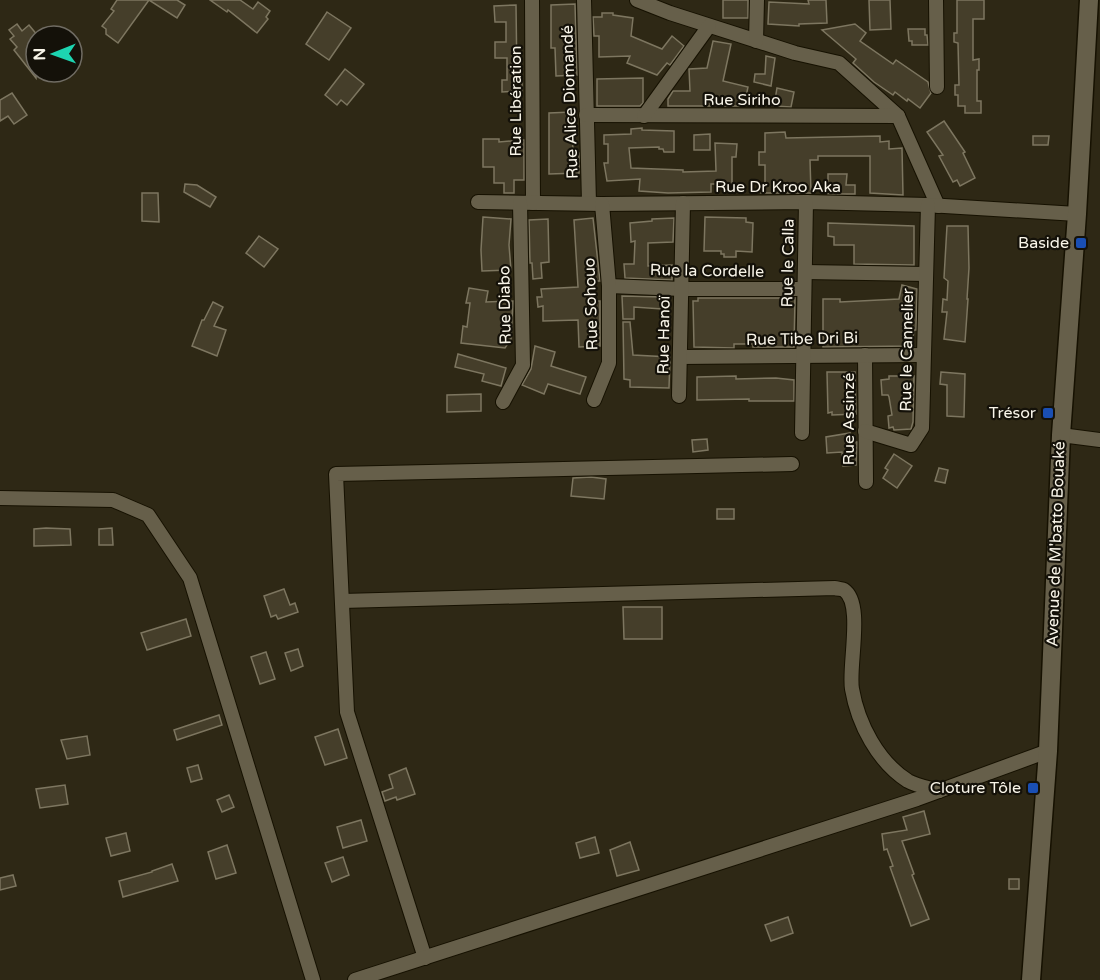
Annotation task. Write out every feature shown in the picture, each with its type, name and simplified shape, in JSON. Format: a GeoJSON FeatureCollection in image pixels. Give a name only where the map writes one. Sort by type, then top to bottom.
{"type":"FeatureCollection","features":[{"type":"Feature","properties":{"kind":"street","name":"Rue Libération"},"geometry":{"type":"LineString","coordinates":[[526,203],[532,0]]}},
{"type":"Feature","properties":{"kind":"street","name":"Rue Alice Diomandé"},"geometry":{"type":"LineString","coordinates":[[584,0],[586,115],[596,204]]}},
{"type":"Feature","properties":{"kind":"street"},"geometry":{"type":"LineString","coordinates":[[637,0],[671,7],[709,26],[756,41],[839,63],[898,116],[933,206]]}},
{"type":"Feature","properties":{"kind":"street"},"geometry":{"type":"LineString","coordinates":[[756,41],[757,0]]}},
{"type":"Feature","properties":{"kind":"street"},"geometry":{"type":"LineString","coordinates":[[936,0],[937,87]]}},
{"type":"Feature","properties":{"kind":"street","name":"Avenue de M'batto Bouaké"},"geometry":{"type":"LineString","coordinates":[[1031,980],[1048,751],[1061,435],[1089,0]]}},
{"type":"Feature","properties":{"kind":"street"},"geometry":{"type":"LineString","coordinates":[[644,116],[709,26]]}},
{"type":"Feature","properties":{"kind":"street","name":"Rue Siriho"},"geometry":{"type":"LineString","coordinates":[[586,115],[898,116]]}},
{"type":"Feature","properties":{"kind":"street","name":"Rue Dr Kroo Aka"},"geometry":{"type":"LineString","coordinates":[[478,202],[596,204],[806,202],[1077,214]]}},
{"type":"Feature","properties":{"kind":"street","name":"Rue le Calla"},"geometry":{"type":"LineString","coordinates":[[802,433],[806,202]]}},
{"type":"Feature","properties":{"kind":"street","name":"Rue Diabo"},"geometry":{"type":"LineString","coordinates":[[502,402],[523,365],[526,203]]}},
{"type":"Feature","properties":{"kind":"street","name":"Rue Hanoï"},"geometry":{"type":"LineString","coordinates":[[679,396],[683,203]]}},
{"type":"Feature","properties":{"kind":"street","name":"Rue Sohouo"},"geometry":{"type":"LineString","coordinates":[[594,400],[609,363],[609,286],[596,204]]}},
{"type":"Feature","properties":{"kind":"street","name":"Rue le Cannelier"},"geometry":{"type":"LineString","coordinates":[[865,431],[911,445],[922,428],[926,273],[933,206]]}},
{"type":"Feature","properties":{"kind":"street"},"geometry":{"type":"LineString","coordinates":[[805,272],[926,273]]}},
{"type":"Feature","properties":{"kind":"street","name":"Rue la Cordelle"},"geometry":{"type":"LineString","coordinates":[[609,286],[682,289],[804,289]]}},
{"type":"Feature","properties":{"kind":"street","name":"Rue Assinzé"},"geometry":{"type":"LineString","coordinates":[[865,355],[866,482]]}},
{"type":"Feature","properties":{"kind":"street","name":"Rue Tibe Dri Bi"},"geometry":{"type":"LineString","coordinates":[[680,357],[923,355]]}},
{"type":"Feature","properties":{"kind":"street"},"geometry":{"type":"LineString","coordinates":[[1061,435],[1100,440]]}},
{"type":"Feature","properties":{"kind":"street"},"geometry":{"type":"LineString","coordinates":[[424,958],[347,712],[336,474],[792,464]]}},
{"type":"Feature","properties":{"kind":"street"},"geometry":{"type":"LineString","coordinates":[[0,498],[112,500],[122,503],[148,515],[190,578],[313,980]]}},
{"type":"Feature","properties":{"kind":"street"},"geometry":{"type":"LineString","coordinates":[[342,601],[835,588],[844,590],[852,600],[854,616],[851,687],[866,732],[886,763],[910,782],[939,791]]}},
{"type":"Feature","properties":{"kind":"street"},"geometry":{"type":"LineString","coordinates":[[355,980],[939,791],[1048,751]]}},
{"type":"Feature","properties":{"kind":"building"},"geometry":{"type":"Polygon","coordinates":[[[117,0],[149,0],[118,43],[106,34],[106,29],[102,26],[114,11],[111,9],[117,0]]]}},
{"type":"Feature","properties":{"kind":"building"},"geometry":{"type":"Polygon","coordinates":[[[149,0],[177,0],[185,5],[177,18],[149,0]]]}},
{"type":"Feature","properties":{"kind":"building"},"geometry":{"type":"Polygon","coordinates":[[[210,0],[240,0],[253,9],[258,2],[270,11],[266,17],[268,19],[257,33],[228,10],[227,12],[210,0]]]}},
{"type":"Feature","properties":{"kind":"building"},"geometry":{"type":"Polygon","coordinates":[[[723,0],[748,0],[748,18],[723,18],[723,0]]]}},
{"type":"Feature","properties":{"kind":"building"},"geometry":{"type":"Polygon","coordinates":[[[808,0],[826,0],[827,23],[799,24],[799,26],[768,24],[769,2],[809,4],[808,0]]]}},
{"type":"Feature","properties":{"kind":"building"},"geometry":{"type":"Polygon","coordinates":[[[869,0],[890,0],[891,29],[870,30],[869,0]]]}},
{"type":"Feature","properties":{"kind":"building"},"geometry":{"type":"Polygon","coordinates":[[[957,0],[984,0],[984,19],[973,19],[973,60],[979,59],[977,101],[981,101],[981,113],[965,113],[965,106],[958,106],[958,95],[955,95],[955,85],[959,85],[958,43],[954,42],[954,33],[957,33],[957,0]]]}},
{"type":"Feature","properties":{"kind":"building"},"geometry":{"type":"Polygon","coordinates":[[[575,4],[577,75],[556,76],[555,48],[551,48],[551,5],[575,4]]]}},
{"type":"Feature","properties":{"kind":"building"},"geometry":{"type":"Polygon","coordinates":[[[516,5],[517,80],[522,80],[522,91],[502,92],[502,80],[507,80],[507,58],[495,58],[495,42],[506,42],[506,22],[495,22],[494,6],[516,5]]]}},
{"type":"Feature","properties":{"kind":"building"},"geometry":{"type":"Polygon","coordinates":[[[327,12],[351,28],[329,60],[306,44],[327,12]]]}},
{"type":"Feature","properties":{"kind":"building"},"geometry":{"type":"Polygon","coordinates":[[[602,13],[633,18],[631,36],[662,49],[672,36],[684,46],[670,65],[667,63],[657,75],[627,63],[630,56],[599,57],[599,36],[594,36],[593,17],[602,17],[602,13]]]}},
{"type":"Feature","properties":{"kind":"building"},"geometry":{"type":"Polygon","coordinates":[[[17,24],[22,31],[24,29],[24,63],[14,50],[17,47],[10,39],[14,36],[9,30],[17,24]]]}},
{"type":"Feature","properties":{"kind":"building"},"geometry":{"type":"Polygon","coordinates":[[[855,24],[866,33],[860,41],[893,64],[896,60],[928,82],[931,93],[920,108],[895,92],[893,95],[874,82],[853,63],[856,59],[822,30],[855,24]]]}},
{"type":"Feature","properties":{"kind":"building"},"geometry":{"type":"Polygon","coordinates":[[[908,29],[925,29],[928,45],[912,45],[912,41],[909,41],[908,29]]]}},
{"type":"Feature","properties":{"kind":"building"},"geometry":{"type":"Polygon","coordinates":[[[713,41],[731,44],[723,81],[748,87],[744,106],[710,104],[710,106],[668,106],[668,99],[673,91],[690,91],[689,69],[707,68],[713,41]]]}},
{"type":"Feature","properties":{"kind":"building"},"geometry":{"type":"Polygon","coordinates":[[[766,56],[775,58],[771,86],[754,82],[755,74],[765,74],[766,56]]]}},
{"type":"Feature","properties":{"kind":"building"},"geometry":{"type":"Polygon","coordinates":[[[345,69],[364,84],[347,105],[341,100],[337,105],[325,95],[345,69]]]}},
{"type":"Feature","properties":{"kind":"building"},"geometry":{"type":"Polygon","coordinates":[[[643,78],[643,103],[640,106],[597,106],[597,79],[643,78]]]}},
{"type":"Feature","properties":{"kind":"building"},"geometry":{"type":"Polygon","coordinates":[[[777,88],[794,92],[791,107],[774,106],[777,88]]]}},
{"type":"Feature","properties":{"kind":"building"},"geometry":{"type":"Polygon","coordinates":[[[12,93],[27,115],[14,124],[8,116],[0,121],[0,100],[12,93]]]}},
{"type":"Feature","properties":{"kind":"building"},"geometry":{"type":"Polygon","coordinates":[[[572,112],[573,153],[579,153],[579,173],[549,174],[549,113],[572,112]]]}},
{"type":"Feature","properties":{"kind":"building"},"geometry":{"type":"Polygon","coordinates":[[[944,121],[965,152],[963,153],[975,178],[960,186],[957,180],[953,182],[939,156],[943,155],[927,132],[944,121]]]}},
{"type":"Feature","properties":{"kind":"building"},"geometry":{"type":"Polygon","coordinates":[[[642,128],[642,130],[674,131],[674,152],[664,152],[659,147],[629,148],[631,168],[683,170],[683,172],[716,171],[715,143],[737,144],[736,157],[732,157],[732,184],[711,184],[711,192],[668,193],[639,191],[640,179],[607,181],[604,163],[608,163],[608,144],[604,144],[604,135],[631,134],[631,129],[642,128]]]}},
{"type":"Feature","properties":{"kind":"building"},"geometry":{"type":"Polygon","coordinates":[[[785,132],[786,138],[880,136],[880,142],[889,141],[889,149],[902,148],[903,195],[870,193],[870,156],[818,156],[818,160],[810,160],[811,193],[761,193],[761,185],[765,185],[765,165],[759,165],[759,152],[765,152],[765,133],[785,132]]]}},
{"type":"Feature","properties":{"kind":"building"},"geometry":{"type":"Polygon","coordinates":[[[710,134],[710,150],[694,150],[694,135],[710,134]]]}},
{"type":"Feature","properties":{"kind":"building"},"geometry":{"type":"Polygon","coordinates":[[[1033,136],[1049,136],[1048,145],[1033,145],[1033,136]]]}},
{"type":"Feature","properties":{"kind":"building"},"geometry":{"type":"Polygon","coordinates":[[[483,139],[499,139],[499,142],[524,140],[524,180],[514,180],[514,193],[504,193],[504,183],[494,183],[494,167],[483,167],[483,139]]]}},
{"type":"Feature","properties":{"kind":"building"},"geometry":{"type":"Polygon","coordinates":[[[828,174],[847,174],[846,185],[855,185],[855,194],[828,194],[828,174]]]}},
{"type":"Feature","properties":{"kind":"building"},"geometry":{"type":"Polygon","coordinates":[[[185,184],[197,185],[216,197],[210,207],[184,192],[185,184]]]}},
{"type":"Feature","properties":{"kind":"building"},"geometry":{"type":"Polygon","coordinates":[[[142,193],[158,193],[159,222],[142,221],[142,193]]]}},
{"type":"Feature","properties":{"kind":"building"},"geometry":{"type":"Polygon","coordinates":[[[483,217],[511,219],[509,245],[511,270],[482,271],[483,217]]]}},
{"type":"Feature","properties":{"kind":"building"},"geometry":{"type":"Polygon","coordinates":[[[705,217],[746,218],[746,222],[753,223],[752,252],[736,251],[736,257],[724,257],[721,251],[704,251],[705,217]]]}},
{"type":"Feature","properties":{"kind":"building"},"geometry":{"type":"Polygon","coordinates":[[[593,218],[600,281],[592,281],[593,301],[600,301],[600,346],[579,347],[578,320],[543,321],[543,306],[538,307],[537,297],[542,297],[541,289],[578,287],[574,220],[593,218]]]}},
{"type":"Feature","properties":{"kind":"building"},"geometry":{"type":"Polygon","coordinates":[[[674,218],[673,242],[648,243],[648,266],[672,265],[672,280],[625,278],[624,264],[634,264],[635,241],[631,242],[630,223],[674,218]]]}},
{"type":"Feature","properties":{"kind":"building"},"geometry":{"type":"Polygon","coordinates":[[[548,219],[549,262],[541,263],[542,278],[533,279],[532,263],[530,263],[529,220],[548,219]]]}},
{"type":"Feature","properties":{"kind":"building"},"geometry":{"type":"Polygon","coordinates":[[[828,223],[914,226],[914,265],[854,264],[854,245],[834,245],[834,237],[828,236],[828,223]]]}},
{"type":"Feature","properties":{"kind":"building"},"geometry":{"type":"Polygon","coordinates":[[[947,226],[968,226],[969,268],[965,342],[944,339],[947,312],[942,312],[943,299],[947,300],[948,281],[944,278],[947,226]]]}},
{"type":"Feature","properties":{"kind":"building"},"geometry":{"type":"Polygon","coordinates":[[[259,236],[278,249],[264,267],[246,253],[259,236]]]}},
{"type":"Feature","properties":{"kind":"building"},"geometry":{"type":"Polygon","coordinates":[[[902,285],[917,289],[916,330],[914,330],[912,346],[823,347],[823,299],[840,299],[840,302],[899,299],[902,285]]]}},
{"type":"Feature","properties":{"kind":"building"},"geometry":{"type":"Polygon","coordinates":[[[469,288],[488,291],[486,302],[513,301],[511,339],[505,348],[461,343],[463,326],[467,327],[470,303],[466,303],[469,288]]]}},
{"type":"Feature","properties":{"kind":"building"},"geometry":{"type":"Polygon","coordinates":[[[622,296],[663,297],[662,309],[634,307],[634,319],[623,319],[622,296]]]}},
{"type":"Feature","properties":{"kind":"building"},"geometry":{"type":"Polygon","coordinates":[[[698,298],[795,298],[794,347],[753,347],[753,344],[734,344],[734,348],[694,347],[693,301],[698,301],[698,298]]]}},
{"type":"Feature","properties":{"kind":"building"},"geometry":{"type":"Polygon","coordinates":[[[213,302],[223,307],[214,326],[226,330],[217,356],[192,346],[202,320],[213,302]]]}},
{"type":"Feature","properties":{"kind":"building"},"geometry":{"type":"Polygon","coordinates":[[[623,322],[630,322],[633,355],[670,357],[669,388],[630,387],[630,380],[624,379],[623,322]]]}},
{"type":"Feature","properties":{"kind":"building"},"geometry":{"type":"Polygon","coordinates":[[[535,346],[555,352],[551,366],[586,377],[580,394],[548,384],[544,394],[522,385],[531,369],[535,346]]]}},
{"type":"Feature","properties":{"kind":"building"},"geometry":{"type":"Polygon","coordinates":[[[458,354],[506,368],[501,386],[482,381],[484,374],[455,367],[458,354]]]}},
{"type":"Feature","properties":{"kind":"building"},"geometry":{"type":"Polygon","coordinates":[[[827,372],[855,372],[856,414],[832,415],[832,412],[828,413],[827,372]]]}},
{"type":"Feature","properties":{"kind":"building"},"geometry":{"type":"Polygon","coordinates":[[[941,372],[965,374],[964,417],[947,416],[947,385],[940,384],[941,372]]]}},
{"type":"Feature","properties":{"kind":"building"},"geometry":{"type":"Polygon","coordinates":[[[736,376],[736,379],[794,380],[794,401],[697,400],[697,377],[736,376]]]}},
{"type":"Feature","properties":{"kind":"building"},"geometry":{"type":"Polygon","coordinates":[[[889,376],[914,376],[911,429],[889,428],[888,416],[892,415],[889,397],[882,395],[881,380],[889,379],[889,376]]]}},
{"type":"Feature","properties":{"kind":"building"},"geometry":{"type":"Polygon","coordinates":[[[481,394],[481,411],[447,412],[447,395],[481,394]]]}},
{"type":"Feature","properties":{"kind":"building"},"geometry":{"type":"Polygon","coordinates":[[[850,433],[854,435],[855,442],[857,442],[856,465],[843,466],[842,452],[827,453],[826,437],[850,433]]]}},
{"type":"Feature","properties":{"kind":"building"},"geometry":{"type":"Polygon","coordinates":[[[707,439],[708,450],[693,452],[692,440],[707,439]]]}},
{"type":"Feature","properties":{"kind":"building"},"geometry":{"type":"Polygon","coordinates":[[[894,454],[912,466],[897,488],[883,478],[888,470],[885,468],[894,454]]]}},
{"type":"Feature","properties":{"kind":"building"},"geometry":{"type":"Polygon","coordinates":[[[939,468],[948,470],[945,483],[935,481],[939,468]]]}},
{"type":"Feature","properties":{"kind":"building"},"geometry":{"type":"Polygon","coordinates":[[[573,478],[606,479],[604,499],[571,496],[573,478]]]}},
{"type":"Feature","properties":{"kind":"building"},"geometry":{"type":"Polygon","coordinates":[[[717,509],[734,509],[734,519],[717,519],[717,509]]]}},
{"type":"Feature","properties":{"kind":"building"},"geometry":{"type":"Polygon","coordinates":[[[112,528],[113,545],[99,545],[99,529],[112,528]]]}},
{"type":"Feature","properties":{"kind":"building"},"geometry":{"type":"Polygon","coordinates":[[[34,529],[70,529],[71,545],[34,546],[34,529]]]}},
{"type":"Feature","properties":{"kind":"building"},"geometry":{"type":"Polygon","coordinates":[[[284,589],[290,605],[295,603],[298,612],[278,619],[276,615],[271,617],[264,596],[284,589]]]}},
{"type":"Feature","properties":{"kind":"building"},"geometry":{"type":"Polygon","coordinates":[[[623,607],[662,607],[662,639],[624,639],[623,607]]]}},
{"type":"Feature","properties":{"kind":"building"},"geometry":{"type":"Polygon","coordinates":[[[186,619],[191,636],[147,650],[141,633],[186,619]]]}},
{"type":"Feature","properties":{"kind":"building"},"geometry":{"type":"Polygon","coordinates":[[[298,649],[303,666],[291,671],[285,653],[298,649]]]}},
{"type":"Feature","properties":{"kind":"building"},"geometry":{"type":"Polygon","coordinates":[[[266,652],[275,679],[260,684],[251,657],[266,652]]]}},
{"type":"Feature","properties":{"kind":"building"},"geometry":{"type":"Polygon","coordinates":[[[219,715],[222,725],[177,740],[174,730],[219,715]]]}},
{"type":"Feature","properties":{"kind":"building"},"geometry":{"type":"Polygon","coordinates":[[[338,729],[347,758],[325,765],[315,737],[338,729]]]}},
{"type":"Feature","properties":{"kind":"building"},"geometry":{"type":"Polygon","coordinates":[[[87,736],[90,755],[67,759],[61,740],[87,736]]]}},
{"type":"Feature","properties":{"kind":"building"},"geometry":{"type":"Polygon","coordinates":[[[198,765],[202,779],[191,782],[187,768],[198,765]]]}},
{"type":"Feature","properties":{"kind":"building"},"geometry":{"type":"Polygon","coordinates":[[[406,768],[415,794],[385,801],[382,792],[393,788],[389,775],[406,768]]]}},
{"type":"Feature","properties":{"kind":"building"},"geometry":{"type":"Polygon","coordinates":[[[65,785],[68,804],[40,808],[36,789],[65,785]]]}},
{"type":"Feature","properties":{"kind":"building"},"geometry":{"type":"Polygon","coordinates":[[[229,795],[234,807],[222,812],[217,800],[229,795]]]}},
{"type":"Feature","properties":{"kind":"building"},"geometry":{"type":"Polygon","coordinates":[[[924,811],[930,834],[902,841],[929,919],[911,926],[890,867],[893,866],[887,849],[884,850],[882,834],[907,830],[903,817],[924,811]]]}},
{"type":"Feature","properties":{"kind":"building"},"geometry":{"type":"Polygon","coordinates":[[[361,820],[367,841],[343,848],[337,827],[361,820]]]}},
{"type":"Feature","properties":{"kind":"building"},"geometry":{"type":"Polygon","coordinates":[[[126,833],[130,851],[111,856],[106,838],[126,833]]]}},
{"type":"Feature","properties":{"kind":"building"},"geometry":{"type":"Polygon","coordinates":[[[595,837],[599,853],[580,858],[576,843],[595,837]]]}},
{"type":"Feature","properties":{"kind":"building"},"geometry":{"type":"Polygon","coordinates":[[[630,842],[639,870],[617,876],[610,850],[630,842]]]}},
{"type":"Feature","properties":{"kind":"building"},"geometry":{"type":"Polygon","coordinates":[[[227,845],[236,873],[216,879],[208,852],[227,845]]]}},
{"type":"Feature","properties":{"kind":"building"},"geometry":{"type":"Polygon","coordinates":[[[343,857],[349,875],[332,882],[325,863],[343,857]]]}},
{"type":"Feature","properties":{"kind":"building"},"geometry":{"type":"Polygon","coordinates":[[[172,864],[178,881],[123,897],[119,881],[172,864]]]}},
{"type":"Feature","properties":{"kind":"building"},"geometry":{"type":"Polygon","coordinates":[[[13,875],[16,886],[0,890],[0,878],[13,875]]]}},
{"type":"Feature","properties":{"kind":"building"},"geometry":{"type":"Polygon","coordinates":[[[1009,879],[1019,879],[1019,889],[1009,889],[1009,879]]]}},
{"type":"Feature","properties":{"kind":"building"},"geometry":{"type":"Polygon","coordinates":[[[788,917],[793,933],[771,941],[765,925],[788,917]]]}},
{"type":"Feature","properties":{"kind":"place","name":"Baside"},"geometry":{"type":"Point","coordinates":[1081,243]}},
{"type":"Feature","properties":{"kind":"place","name":"Trésor"},"geometry":{"type":"Point","coordinates":[1048,413]}},
{"type":"Feature","properties":{"kind":"place","name":"Cloture Tôle"},"geometry":{"type":"Point","coordinates":[1033,788]}}]}
